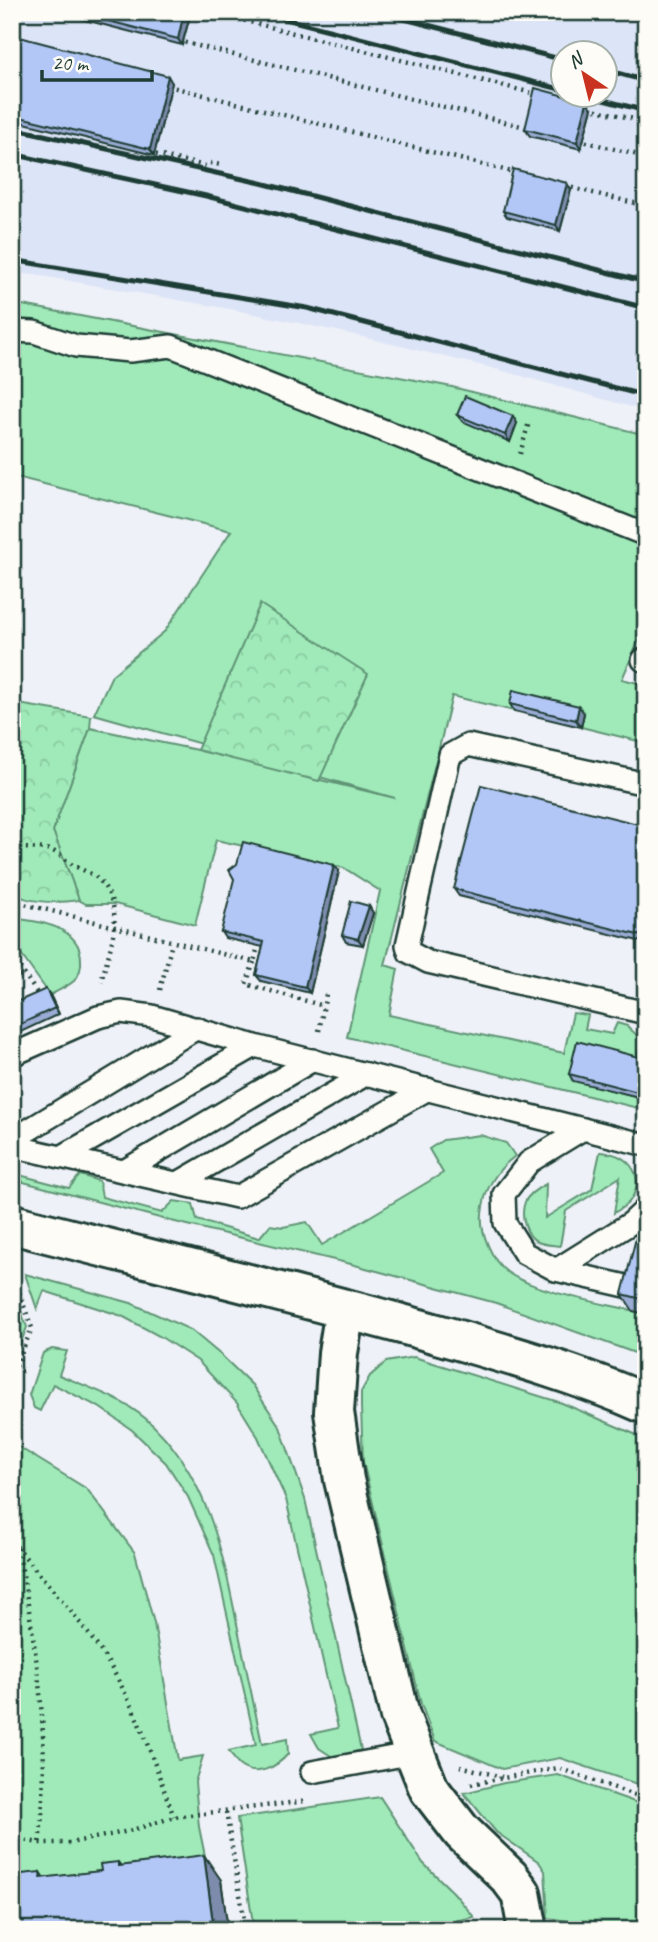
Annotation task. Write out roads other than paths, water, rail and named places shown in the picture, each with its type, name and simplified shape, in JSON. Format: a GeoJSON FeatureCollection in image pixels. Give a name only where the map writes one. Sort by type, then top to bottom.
{"type":"FeatureCollection","features":[{"type":"Feature","properties":{"kind":"street"},"geometry":{"type":"LineString","coordinates":[[12,1224],[345,1309],[540,1363],[596,1382],[646,1404]]}},
{"type":"Feature","properties":{"kind":"street"},"geometry":{"type":"LineString","coordinates":[[345,1309],[338,1353],[334,1412],[344,1480],[400,1716],[429,1789],[454,1821],[509,1877],[521,1893],[528,1930]]}},
{"type":"Feature","properties":{"kind":"lane"},"geometry":{"type":"LineString","coordinates":[[12,331],[34,332],[76,346],[130,352],[171,346],[646,535]]}},
{"type":"Feature","properties":{"kind":"lane"},"geometry":{"type":"LineString","coordinates":[[646,784],[468,745],[450,755],[407,945],[409,952],[428,962],[646,1013]]}},
{"type":"Feature","properties":{"kind":"lane"},"geometry":{"type":"LineString","coordinates":[[12,1055],[99,1017],[121,1012],[152,1016],[255,1046],[640,1143],[646,1163]]}},
{"type":"Feature","properties":{"kind":"lane"},"geometry":{"type":"LineString","coordinates":[[12,1140],[197,1028]]}},
{"type":"Feature","properties":{"kind":"lane"},"geometry":{"type":"LineString","coordinates":[[61,1157],[255,1046]]}},
{"type":"Feature","properties":{"kind":"lane"},"geometry":{"type":"LineString","coordinates":[[124,1171],[313,1060]]}},
{"type":"Feature","properties":{"kind":"lane"},"geometry":{"type":"LineString","coordinates":[[178,1183],[367,1074]]}},
{"type":"Feature","properties":{"kind":"lane"},"geometry":{"type":"LineString","coordinates":[[12,1146],[237,1197],[428,1089]]}},
{"type":"Feature","properties":{"kind":"lane"},"geometry":{"type":"LineString","coordinates":[[583,1129],[529,1162],[504,1194],[505,1223],[524,1253],[556,1270],[639,1289]]}},
{"type":"Feature","properties":{"kind":"lane"},"geometry":{"type":"LineString","coordinates":[[556,1270],[631,1223],[646,1209]]}},
{"type":"Feature","properties":{"kind":"lane"},"geometry":{"type":"LineString","coordinates":[[312,1773],[414,1753]]}},
{"type":"Feature","properties":{"kind":"railway"},"geometry":{"type":"LineString","coordinates":[[258,12],[550,86]]}},
{"type":"Feature","properties":{"kind":"railway"},"geometry":{"type":"LineString","coordinates":[[377,12],[550,56]]}},
{"type":"Feature","properties":{"kind":"railway"},"geometry":{"type":"LineString","coordinates":[[620,74],[646,81]]}},
{"type":"Feature","properties":{"kind":"railway"},"geometry":{"type":"LineString","coordinates":[[620,104],[646,111]]}},
{"type":"Feature","properties":{"kind":"railway"},"geometry":{"type":"LineString","coordinates":[[12,128],[261,183],[646,282]]}},
{"type":"Feature","properties":{"kind":"railway"},"geometry":{"type":"LineString","coordinates":[[12,154],[206,196],[646,308]]}},
{"type":"Feature","properties":{"kind":"railway"},"geometry":{"type":"LineString","coordinates":[[12,260],[307,308],[646,396]]}}]}
